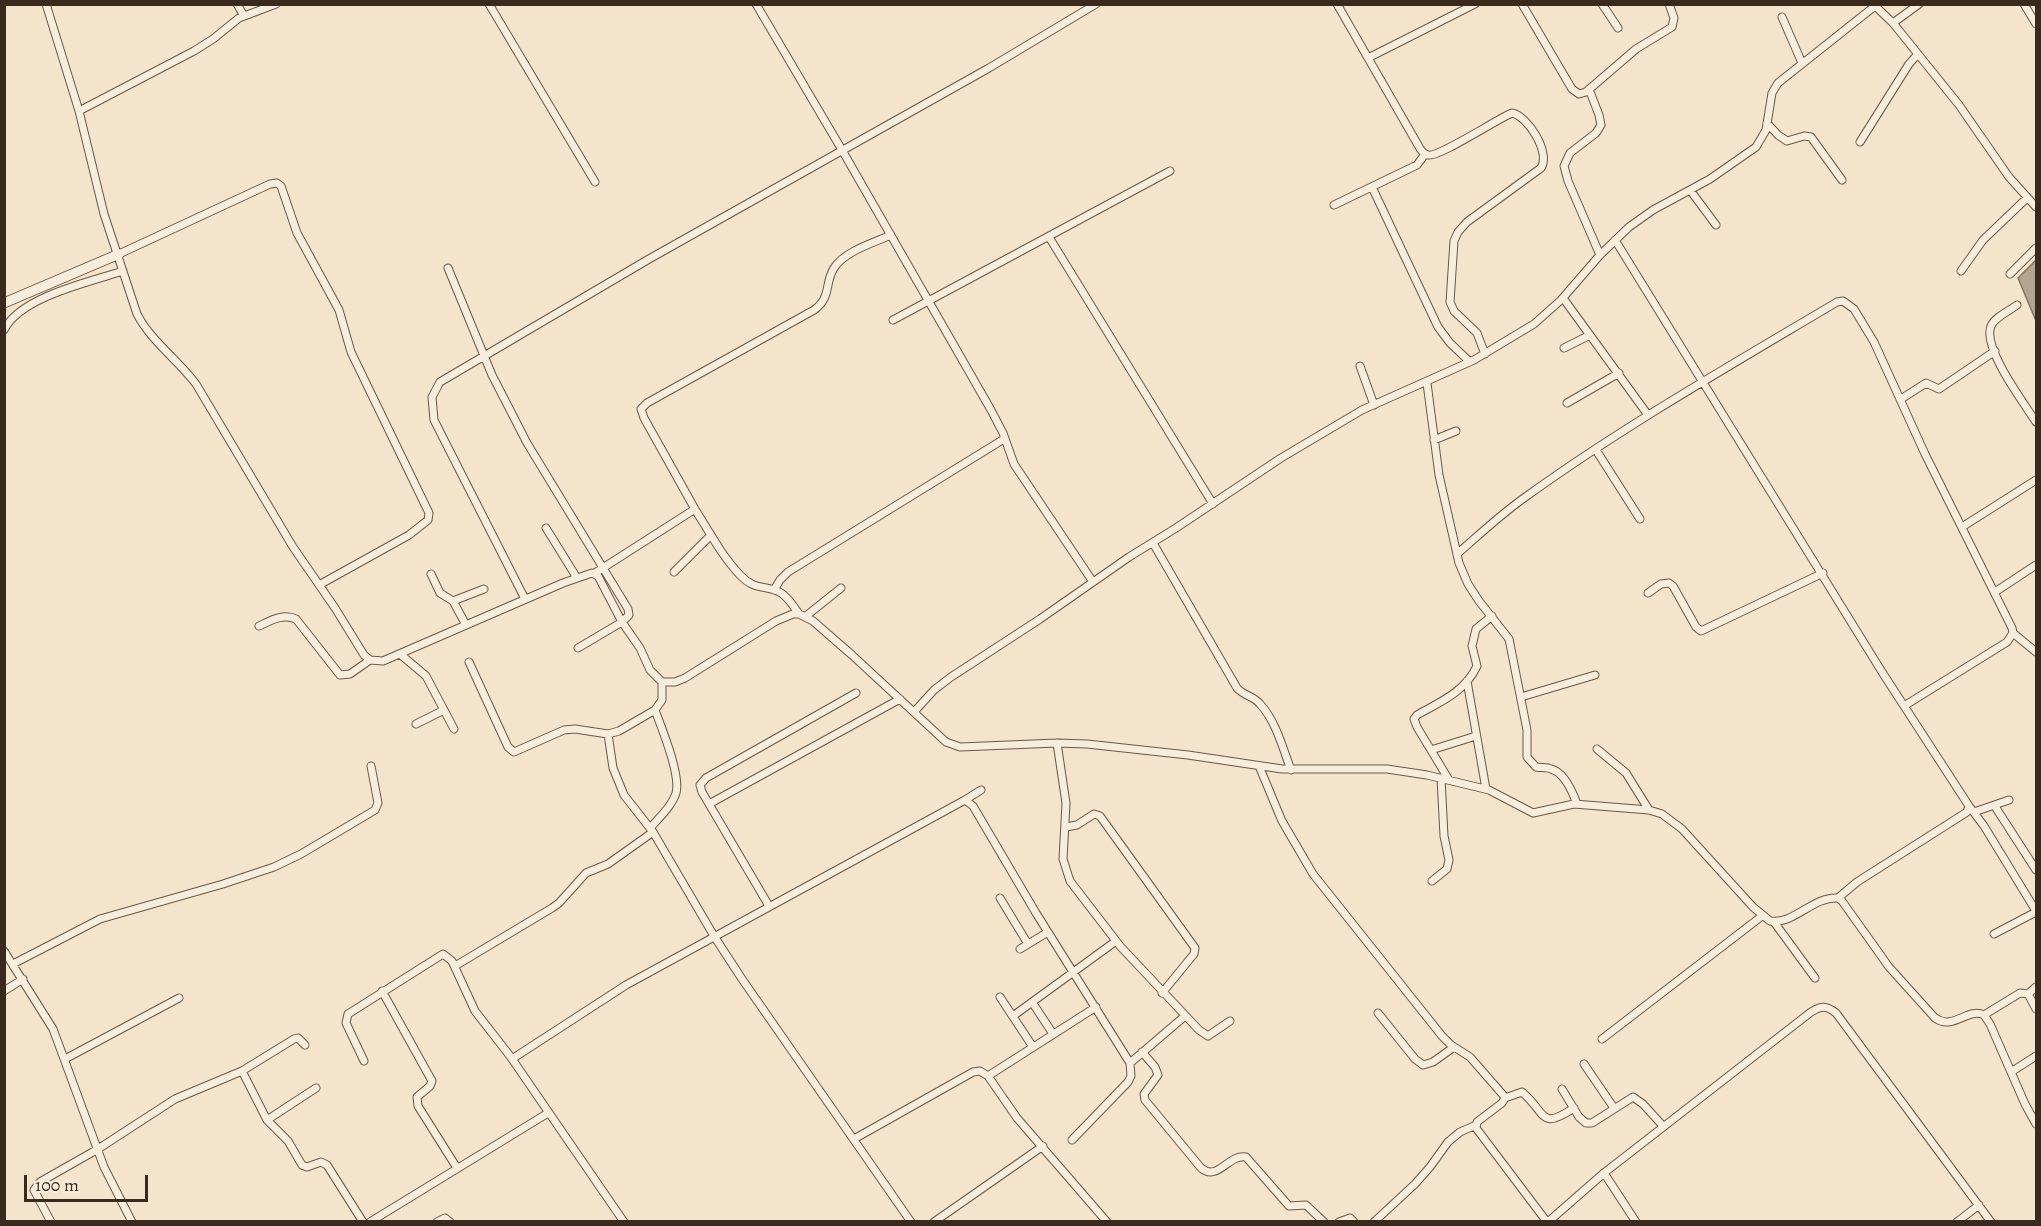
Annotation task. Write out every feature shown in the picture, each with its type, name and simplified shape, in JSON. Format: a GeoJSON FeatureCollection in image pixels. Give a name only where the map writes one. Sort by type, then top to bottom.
{"type":"FeatureCollection","features":[{"type":"Feature","properties":{"kind":"street"},"geometry":{"type":"LineString","coordinates":[[237,4],[244,16]]}},
{"type":"Feature","properties":{"kind":"street"},"geometry":{"type":"LineString","coordinates":[[79,111],[194,51],[244,16],[262,7],[276,4]]}},
{"type":"Feature","properties":{"kind":"street"},"geometry":{"type":"LineString","coordinates":[[489,4],[595,182]]}},
{"type":"Feature","properties":{"kind":"street"},"geometry":{"type":"LineString","coordinates":[[756,4],[992,410],[1014,464],[1093,582]]}},
{"type":"Feature","properties":{"kind":"street"},"geometry":{"type":"LineString","coordinates":[[525,599],[437,427],[432,408],[432,397],[440,382],[660,253],[989,68],[1096,4]]}},
{"type":"Feature","properties":{"kind":"street"},"geometry":{"type":"LineString","coordinates":[[1337,4],[1418,146],[1425,154],[1432,155],[1450,147],[1512,113],[1524,119],[1544,153],[1545,159],[1541,168],[1467,222],[1455,236],[1450,296],[1452,307],[1477,333],[1485,354]]}},
{"type":"Feature","properties":{"kind":"street"},"geometry":{"type":"LineString","coordinates":[[1368,58],[1475,4]]}},
{"type":"Feature","properties":{"kind":"street"},"geometry":{"type":"LineString","coordinates":[[1522,4],[1572,89],[1579,94],[1589,89],[1636,49],[1672,27],[1674,18],[1669,4]]}},
{"type":"Feature","properties":{"kind":"street"},"geometry":{"type":"LineString","coordinates":[[1602,4],[1617,28]]}},
{"type":"Feature","properties":{"kind":"street"},"geometry":{"type":"LineString","coordinates":[[1893,22],[1919,4]]}},
{"type":"Feature","properties":{"kind":"street"},"geometry":{"type":"LineString","coordinates":[[2024,4],[2037,24]]}},
{"type":"Feature","properties":{"kind":"street"},"geometry":{"type":"LineString","coordinates":[[48,5],[79,111],[99,198],[137,314],[143,325],[183,366],[196,384],[292,547],[364,655],[370,660],[383,661],[525,599],[595,573],[695,509]]}},
{"type":"Feature","properties":{"kind":"street"},"geometry":{"type":"LineString","coordinates":[[914,712],[934,690],[951,677],[1281,458],[1374,405],[1470,362],[1534,324],[1563,298],[1615,240],[1647,214],[1751,152],[1762,139],[1775,88],[1784,77],[1874,5],[1893,22],[1959,105],[1999,163],[2037,207]]}},
{"type":"Feature","properties":{"kind":"street"},"geometry":{"type":"LineString","coordinates":[[1782,17],[1802,63]]}},
{"type":"Feature","properties":{"kind":"street"},"geometry":{"type":"LineString","coordinates":[[1860,142],[1909,64],[1918,54]]}},
{"type":"Feature","properties":{"kind":"street"},"geometry":{"type":"LineString","coordinates":[[1589,89],[1601,126],[1596,133],[1570,153],[1564,166],[1568,181],[1600,255]]}},
{"type":"Feature","properties":{"kind":"street"},"geometry":{"type":"LineString","coordinates":[[1767,123],[1787,141],[1804,136],[1810,137],[1842,180]]}},
{"type":"Feature","properties":{"kind":"street"},"geometry":{"type":"LineString","coordinates":[[1334,205],[1417,165],[1425,154]]}},
{"type":"Feature","properties":{"kind":"street"},"geometry":{"type":"LineString","coordinates":[[893,320],[1170,171]]}},
{"type":"Feature","properties":{"kind":"street"},"geometry":{"type":"LineString","coordinates":[[4,303],[118,254],[270,184],[277,183],[281,186],[300,239],[339,310],[351,352],[429,513],[428,520],[409,535],[319,585]]}},
{"type":"Feature","properties":{"kind":"street"},"geometry":{"type":"LineString","coordinates":[[1372,187],[1438,327],[1450,343],[1470,362]]}},
{"type":"Feature","properties":{"kind":"street"},"geometry":{"type":"LineString","coordinates":[[1690,190],[1716,225]]}},
{"type":"Feature","properties":{"kind":"street"},"geometry":{"type":"LineString","coordinates":[[1961,272],[1983,240],[2027,198]]}},
{"type":"Feature","properties":{"kind":"street"},"geometry":{"type":"LineString","coordinates":[[891,235],[849,255],[838,263],[832,272],[825,299],[814,310],[641,409],[695,509],[729,563],[755,587],[774,590],[786,597],[802,615],[900,699],[946,742],[960,747],[1057,743],[1152,751],[1291,770],[1387,769],[1485,789],[1533,813],[1577,804],[1649,810],[1662,814],[1682,829],[1762,916],[1774,922],[1815,978]]}},
{"type":"Feature","properties":{"kind":"street"},"geometry":{"type":"LineString","coordinates":[[1049,237],[1213,504]]}},
{"type":"Feature","properties":{"kind":"street"},"geometry":{"type":"LineString","coordinates":[[1615,240],[1904,706],[2037,912],[1994,934]]}},
{"type":"Feature","properties":{"kind":"street"},"geometry":{"type":"LineString","coordinates":[[2010,274],[2037,248]]}},
{"type":"Feature","properties":{"kind":"street"},"geometry":{"type":"LineString","coordinates":[[448,268],[485,356],[527,443],[628,609],[629,615],[622,622],[578,648]]}},
{"type":"Feature","properties":{"kind":"street"},"geometry":{"type":"LineString","coordinates":[[4,330],[17,312],[36,301],[123,271]]}},
{"type":"Feature","properties":{"kind":"street"},"geometry":{"type":"LineString","coordinates":[[1563,298],[1648,415]]}},
{"type":"Feature","properties":{"kind":"street"},"geometry":{"type":"LineString","coordinates":[[1457,554],[1523,499],[1648,415],[1837,302],[1843,301],[1849,304],[1860,317],[1883,359],[1921,445],[2009,619],[2013,633],[2037,652]]}},
{"type":"Feature","properties":{"kind":"street"},"geometry":{"type":"LineString","coordinates":[[2017,305],[1991,326],[1991,338],[2002,370],[2037,422]]}},
{"type":"Feature","properties":{"kind":"street"},"geometry":{"type":"LineString","coordinates":[[1564,348],[1590,335]]}},
{"type":"Feature","properties":{"kind":"street"},"geometry":{"type":"LineString","coordinates":[[1901,399],[1926,383],[1939,389],[1995,351]]}},
{"type":"Feature","properties":{"kind":"street"},"geometry":{"type":"LineString","coordinates":[[1360,366],[1374,405]]}},
{"type":"Feature","properties":{"kind":"street"},"geometry":{"type":"LineString","coordinates":[[1567,403],[1619,373]]}},
{"type":"Feature","properties":{"kind":"street"},"geometry":{"type":"LineString","coordinates":[[1427,383],[1439,476],[1457,554],[1468,584],[1509,639],[1527,730],[1528,760],[1536,767],[1551,768],[1558,773],[1570,788],[1577,804]]}},
{"type":"Feature","properties":{"kind":"street"},"geometry":{"type":"LineString","coordinates":[[1434,440],[1456,431]]}},
{"type":"Feature","properties":{"kind":"street"},"geometry":{"type":"LineString","coordinates":[[774,590],[788,572],[1004,439]]}},
{"type":"Feature","properties":{"kind":"street"},"geometry":{"type":"LineString","coordinates":[[1596,450],[1640,519]]}},
{"type":"Feature","properties":{"kind":"street"},"geometry":{"type":"LineString","coordinates":[[1962,527],[2037,480]]}},
{"type":"Feature","properties":{"kind":"street"},"geometry":{"type":"LineString","coordinates":[[546,528],[577,578]]}},
{"type":"Feature","properties":{"kind":"street"},"geometry":{"type":"LineString","coordinates":[[674,572],[711,535]]}},
{"type":"Feature","properties":{"kind":"street"},"geometry":{"type":"LineString","coordinates":[[1153,543],[1237,688],[1243,694],[1259,702],[1266,712],[1291,770]]}},
{"type":"Feature","properties":{"kind":"street"},"geometry":{"type":"LineString","coordinates":[[1995,592],[2037,565]]}},
{"type":"Feature","properties":{"kind":"street"},"geometry":{"type":"LineString","coordinates":[[595,573],[622,622],[636,641],[650,670],[657,679],[663,682],[675,682],[685,678],[776,621],[793,614],[802,615],[841,588]]}},
{"type":"Feature","properties":{"kind":"street"},"geometry":{"type":"LineString","coordinates":[[1648,593],[1665,582],[1673,586],[1696,627],[1701,631],[1823,573]]}},
{"type":"Feature","properties":{"kind":"street"},"geometry":{"type":"LineString","coordinates":[[431,574],[440,593],[453,602],[466,625]]}},
{"type":"Feature","properties":{"kind":"street"},"geometry":{"type":"LineString","coordinates":[[453,602],[484,589]]}},
{"type":"Feature","properties":{"kind":"street"},"geometry":{"type":"LineString","coordinates":[[259,626],[284,616],[296,619],[340,675],[350,674],[370,660]]}},
{"type":"Feature","properties":{"kind":"street"},"geometry":{"type":"LineString","coordinates":[[1432,881],[1447,869],[1449,860],[1444,836],[1445,779],[1414,722],[1415,717],[1455,694],[1467,681],[1477,666],[1472,646],[1476,629],[1492,616]]}},
{"type":"Feature","properties":{"kind":"street"},"geometry":{"type":"LineString","coordinates":[[1904,706],[2007,642],[2013,633]]}},
{"type":"Feature","properties":{"kind":"street"},"geometry":{"type":"LineString","coordinates":[[400,654],[426,676],[454,729]]}},
{"type":"Feature","properties":{"kind":"street"},"geometry":{"type":"LineString","coordinates":[[469,662],[511,752],[564,730],[575,729],[608,734],[619,731],[655,710],[662,700],[663,682]]}},
{"type":"Feature","properties":{"kind":"street"},"geometry":{"type":"LineString","coordinates":[[1521,697],[1595,675]]}},
{"type":"Feature","properties":{"kind":"street"},"geometry":{"type":"LineString","coordinates":[[1467,681],[1485,789]]}},
{"type":"Feature","properties":{"kind":"street"},"geometry":{"type":"LineString","coordinates":[[769,906],[700,788],[702,782],[856,693]]}},
{"type":"Feature","properties":{"kind":"street"},"geometry":{"type":"LineString","coordinates":[[709,804],[900,699]]}},
{"type":"Feature","properties":{"kind":"street"},"geometry":{"type":"LineString","coordinates":[[416,724],[444,710]]}},
{"type":"Feature","properties":{"kind":"street"},"geometry":{"type":"LineString","coordinates":[[455,966],[552,908],[586,873],[608,864],[652,830],[671,803],[676,790],[672,762],[655,710]]}},
{"type":"Feature","properties":{"kind":"street"},"geometry":{"type":"LineString","coordinates":[[608,734],[613,768],[620,787],[633,808],[652,830],[714,936],[911,1221]]}},
{"type":"Feature","properties":{"kind":"street"},"geometry":{"type":"LineString","coordinates":[[1431,750],[1476,736]]}},
{"type":"Feature","properties":{"kind":"street"},"geometry":{"type":"LineString","coordinates":[[1057,743],[1066,802],[1063,859],[1070,881],[1116,941],[1185,1016],[1208,1036],[1230,1022]]}},
{"type":"Feature","properties":{"kind":"street"},"geometry":{"type":"LineString","coordinates":[[1598,749],[1626,774],[1649,810]]}},
{"type":"Feature","properties":{"kind":"street"},"geometry":{"type":"LineString","coordinates":[[13,964],[99,919],[252,875],[301,854],[375,810],[378,796],[371,766]]}},
{"type":"Feature","properties":{"kind":"street"},"geometry":{"type":"LineString","coordinates":[[1259,766],[1282,821],[1313,874],[1442,1036],[1470,1057],[1505,1098]]}},
{"type":"Feature","properties":{"kind":"street"},"geometry":{"type":"LineString","coordinates":[[512,1059],[600,1000],[971,798],[981,790]]}},
{"type":"Feature","properties":{"kind":"street"},"geometry":{"type":"LineString","coordinates":[[964,800],[973,806],[1130,1063],[1131,1077],[1128,1082],[1072,1140]]}},
{"type":"Feature","properties":{"kind":"street"},"geometry":{"type":"LineString","coordinates":[[1774,922],[1825,899],[1838,898],[1850,887],[1971,809],[2009,800]]}},
{"type":"Feature","properties":{"kind":"street"},"geometry":{"type":"LineString","coordinates":[[1995,808],[2037,870]]}},
{"type":"Feature","properties":{"kind":"street"},"geometry":{"type":"LineString","coordinates":[[1066,827],[1077,825],[1094,814],[1100,816],[1195,948],[1194,954],[1162,993]]}},
{"type":"Feature","properties":{"kind":"street"},"geometry":{"type":"LineString","coordinates":[[1000,898],[1028,945]]}},
{"type":"Feature","properties":{"kind":"street"},"geometry":{"type":"LineString","coordinates":[[1838,898],[1889,967],[1935,1018],[1942,1023],[1948,1023],[1974,1014],[1984,1015],[2025,1104],[2037,1124]]}},
{"type":"Feature","properties":{"kind":"street"},"geometry":{"type":"LineString","coordinates":[[1602,1039],[1762,916]]}},
{"type":"Feature","properties":{"kind":"street"},"geometry":{"type":"LineString","coordinates":[[1020,949],[1048,932]]}},
{"type":"Feature","properties":{"kind":"street"},"geometry":{"type":"LineString","coordinates":[[1013,1016],[1116,941]]}},
{"type":"Feature","properties":{"kind":"street"},"geometry":{"type":"LineString","coordinates":[[4,951],[48,1019],[111,1181],[132,1221]]}},
{"type":"Feature","properties":{"kind":"street"},"geometry":{"type":"LineString","coordinates":[[364,1061],[346,1023],[346,1017],[351,1011],[443,954],[447,956],[455,966],[475,1011],[512,1059],[624,1221]]}},
{"type":"Feature","properties":{"kind":"street"},"geometry":{"type":"LineString","coordinates":[[4,991],[23,979]]}},
{"type":"Feature","properties":{"kind":"street"},"geometry":{"type":"LineString","coordinates":[[1984,1015],[2013,996],[2020,993],[2028,994],[2037,987]]}},
{"type":"Feature","properties":{"kind":"street"},"geometry":{"type":"LineString","coordinates":[[382,991],[432,1081],[430,1086],[417,1097],[418,1106],[457,1168]]}},
{"type":"Feature","properties":{"kind":"street"},"geometry":{"type":"LineString","coordinates":[[2028,994],[2037,1009]]}},
{"type":"Feature","properties":{"kind":"street"},"geometry":{"type":"LineString","coordinates":[[1000,997],[1033,1047]]}},
{"type":"Feature","properties":{"kind":"street"},"geometry":{"type":"LineString","coordinates":[[65,1059],[179,999]]}},
{"type":"Feature","properties":{"kind":"street"},"geometry":{"type":"LineString","coordinates":[[1032,1002],[1053,1034]]}},
{"type":"Feature","properties":{"kind":"street"},"geometry":{"type":"LineString","coordinates":[[1476,1125],[1477,1131],[1547,1221],[1663,1126],[1821,1006],[1836,1013],[1991,1221]]}},
{"type":"Feature","properties":{"kind":"street"},"geometry":{"type":"LineString","coordinates":[[988,1076],[1096,1007]]}},
{"type":"Feature","properties":{"kind":"street"},"geometry":{"type":"LineString","coordinates":[[1378,1013],[1415,1059],[1424,1065],[1433,1062],[1454,1047]]}},
{"type":"Feature","properties":{"kind":"street"},"geometry":{"type":"LineString","coordinates":[[1130,1063],[1185,1016]]}},
{"type":"Feature","properties":{"kind":"street"},"geometry":{"type":"LineString","coordinates":[[51,1221],[34,1187],[175,1099],[242,1071],[294,1039],[298,1038],[305,1045]]}},
{"type":"Feature","properties":{"kind":"street"},"geometry":{"type":"LineString","coordinates":[[1142,1052],[1155,1067],[1158,1075],[1144,1094],[1145,1100],[1204,1171],[1214,1173],[1237,1158],[1246,1157],[1289,1206],[1306,1205],[1324,1221]]}},
{"type":"Feature","properties":{"kind":"street"},"geometry":{"type":"LineString","coordinates":[[2011,1072],[2037,1056]]}},
{"type":"Feature","properties":{"kind":"street"},"geometry":{"type":"LineString","coordinates":[[1584,1064],[1614,1108]]}},
{"type":"Feature","properties":{"kind":"street"},"geometry":{"type":"LineString","coordinates":[[242,1071],[267,1120],[288,1141],[304,1167],[321,1162],[327,1165],[363,1221]]}},
{"type":"Feature","properties":{"kind":"street"},"geometry":{"type":"LineString","coordinates":[[854,1139],[973,1072],[980,1071],[988,1076],[1017,1118],[1107,1221]]}},
{"type":"Feature","properties":{"kind":"street"},"geometry":{"type":"LineString","coordinates":[[267,1120],[316,1088]]}},
{"type":"Feature","properties":{"kind":"street"},"geometry":{"type":"LineString","coordinates":[[1562,1089],[1582,1120],[1589,1124],[1630,1098],[1636,1098],[1663,1126]]}},
{"type":"Feature","properties":{"kind":"street"},"geometry":{"type":"LineString","coordinates":[[1374,1221],[1415,1184],[1448,1142],[1460,1132],[1476,1125],[1505,1098],[1522,1092],[1550,1120],[1557,1119],[1574,1108]]}},
{"type":"Feature","properties":{"kind":"street"},"geometry":{"type":"LineString","coordinates":[[370,1221],[548,1113]]}},
{"type":"Feature","properties":{"kind":"street"},"geometry":{"type":"LineString","coordinates":[[934,1221],[1043,1146]]}},
{"type":"Feature","properties":{"kind":"street"},"geometry":{"type":"LineString","coordinates":[[1604,1173],[1636,1221]]}},
{"type":"Feature","properties":{"kind":"street"},"geometry":{"type":"LineString","coordinates":[[1957,1221],[1979,1205]]}},
{"type":"Feature","properties":{"kind":"street"},"geometry":{"type":"LineString","coordinates":[[437,1221],[443,1218],[450,1221]]}},
{"type":"Feature","properties":{"kind":"street"},"geometry":{"type":"LineString","coordinates":[[1339,1221],[1350,1218],[1354,1221]]}},
{"type":"Feature","properties":{"kind":"shaded area"},"geometry":{"type":"Polygon","coordinates":[[[2036,260],[2036,321],[2018,278],[2036,260]]]}}]}
